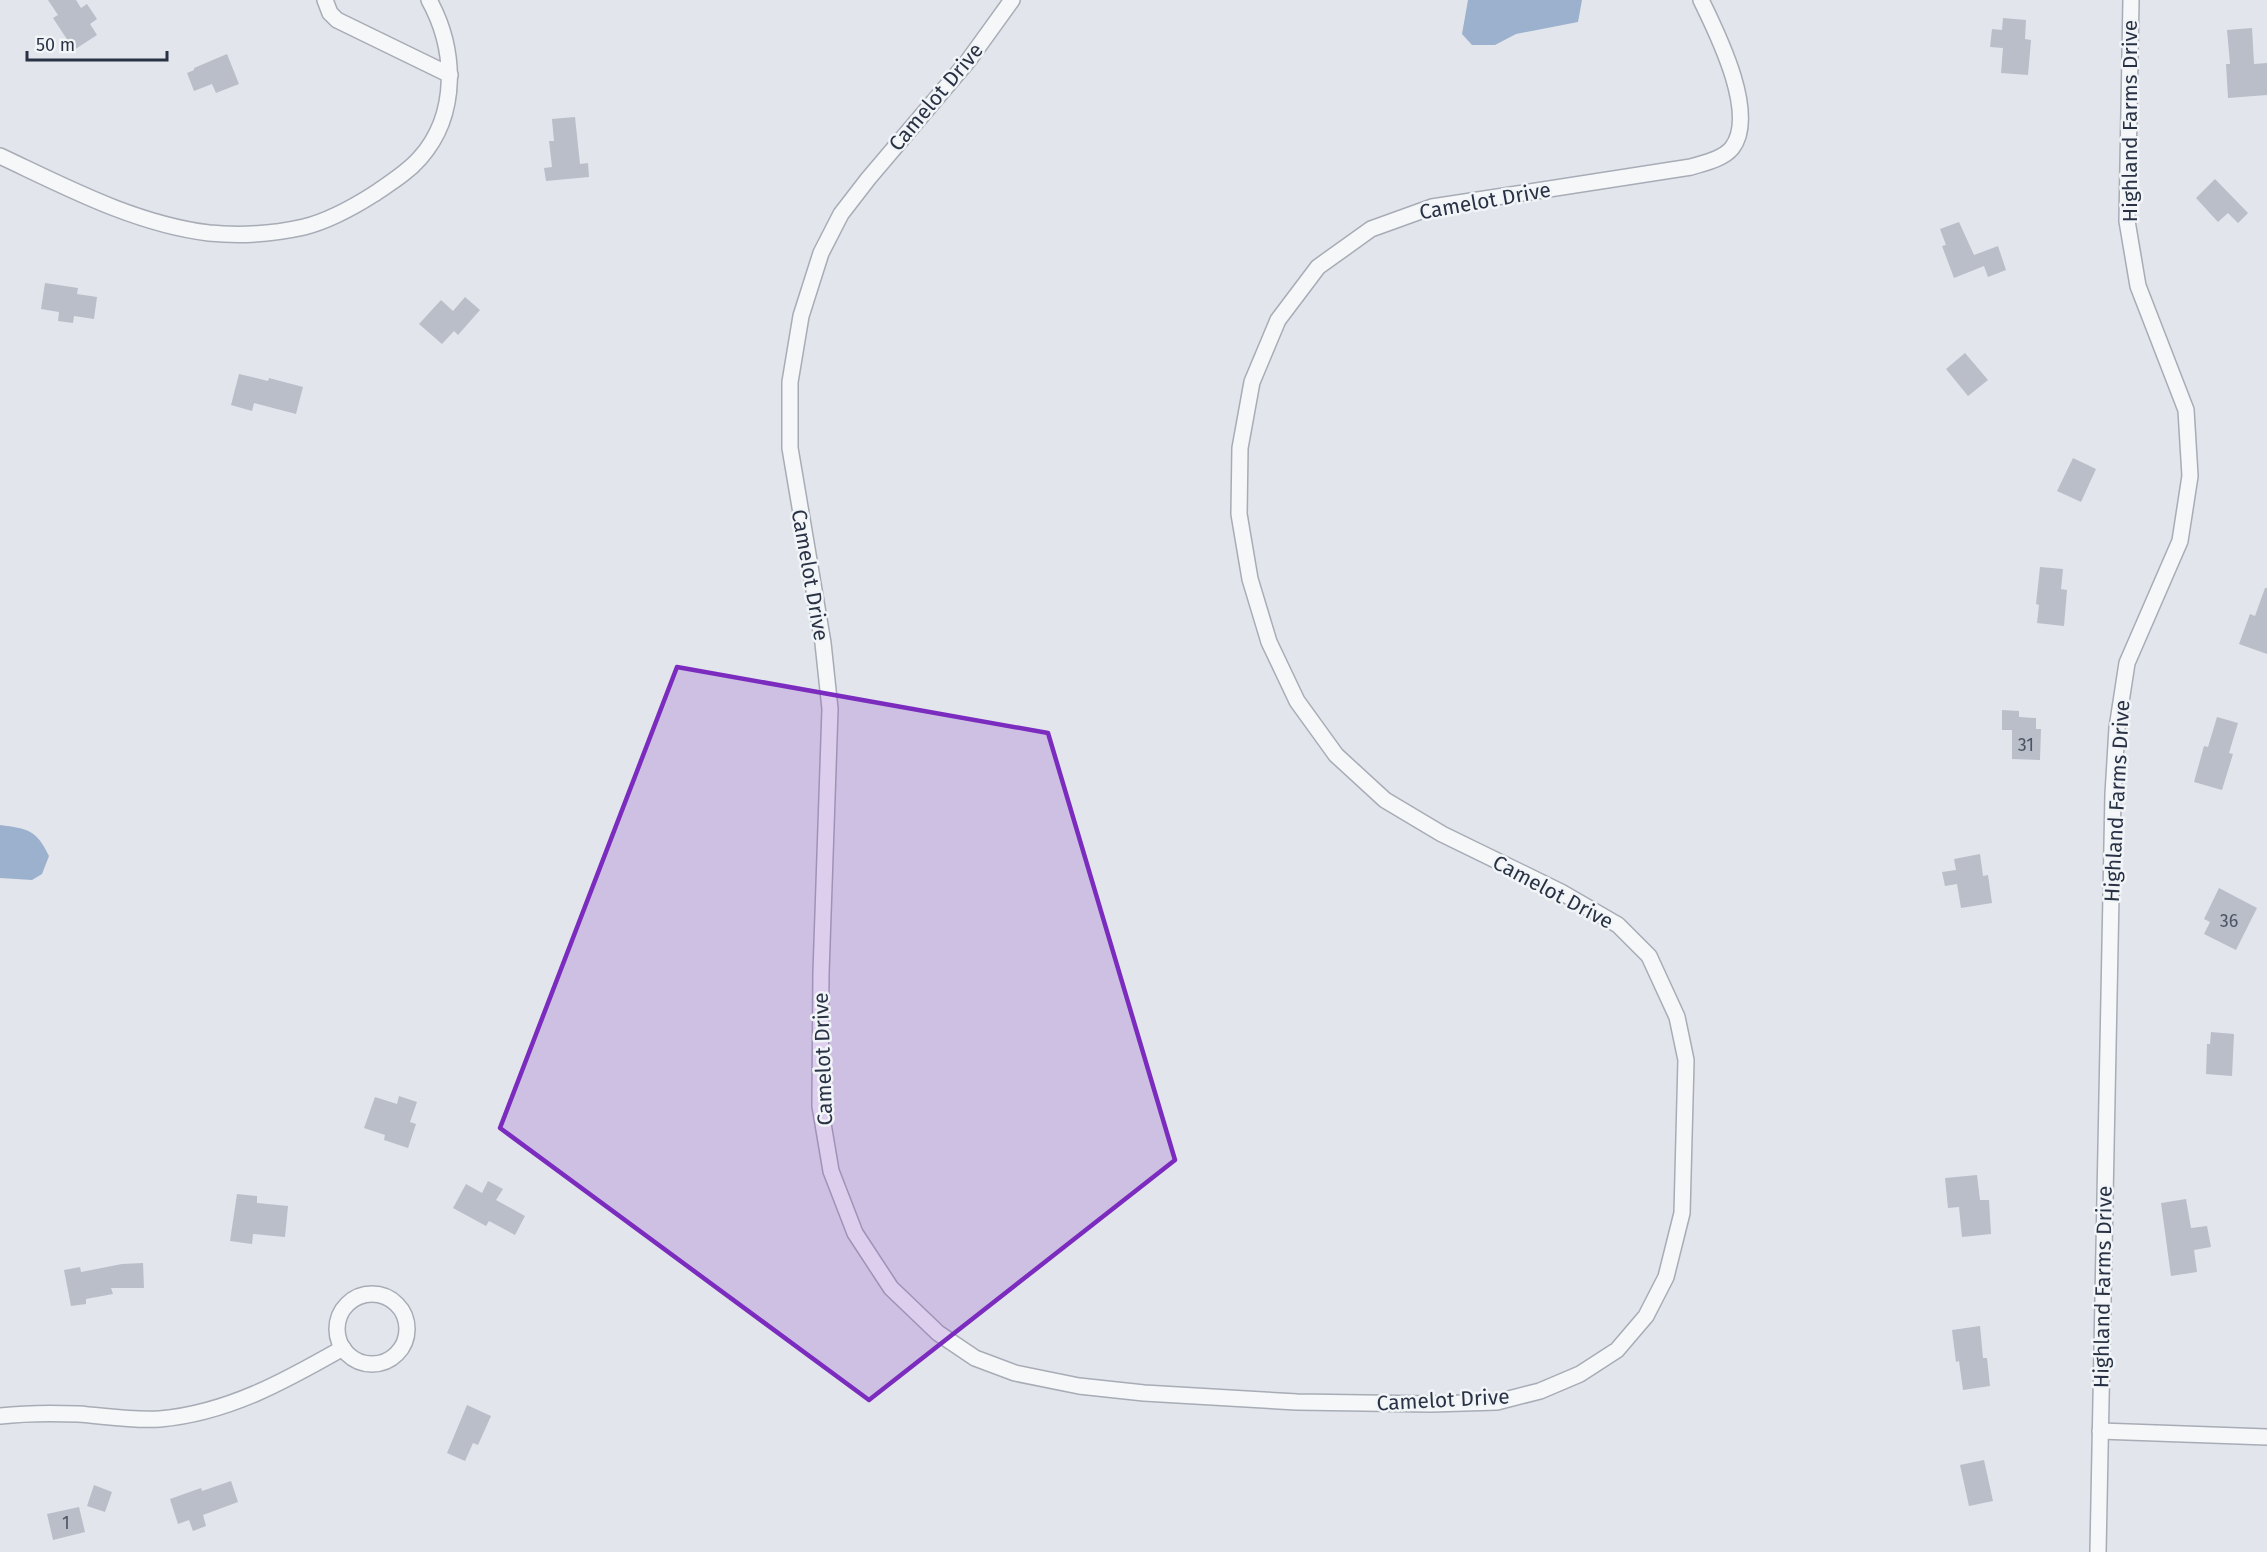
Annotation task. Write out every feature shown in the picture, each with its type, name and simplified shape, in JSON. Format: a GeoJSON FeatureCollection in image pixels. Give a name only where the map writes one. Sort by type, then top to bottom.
{"type":"FeatureCollection","features":[{"type":"Feature","properties":{"kind":"street"},"geometry":{"type":"LineString","coordinates":[[325,0],[330,13],[337,20],[450,75]]}},
{"type":"Feature","properties":{"kind":"street"},"geometry":{"type":"LineString","coordinates":[[0,156],[104,203],[145,218],[188,229],[232,234],[286,230],[318,223],[357,204],[408,170],[422,156],[435,135],[449,95],[450,75],[443,34],[429,0]]}},
{"type":"Feature","properties":{"kind":"street","name":"Camelot Drive"},"geometry":{"type":"LineString","coordinates":[[1012,0],[968,61],[841,214],[821,253],[801,316],[790,382],[790,448],[823,643],[830,709],[821,973],[820,1106],[831,1171],[855,1233],[891,1288],[938,1334],[975,1358],[995,1366],[1015,1373],[1079,1386],[1144,1393],[1298,1402],[1431,1404],[1497,1402],[1540,1391],[1580,1374],[1617,1350],[1646,1316],[1666,1276],[1682,1213],[1686,1060],[1677,1017],[1649,956],[1618,925],[1561,892],[1442,834],[1385,800],[1336,755],[1298,701],[1269,642],[1250,579],[1239,514],[1240,448],[1252,382],[1278,320],[1318,267],[1371,229],[1432,207],[1691,167],[1712,161],[1732,148],[1741,128],[1736,84],[1723,43],[1701,0]]}},
{"type":"Feature","properties":{"kind":"street","name":"Highland Farms Drive"},"geometry":{"type":"LineString","coordinates":[[2098,1552],[2113,802],[2117,728],[2127,663],[2180,541],[2190,476],[2186,410],[2138,286],[2127,221],[2131,0]]}},
{"type":"Feature","properties":{"kind":"street"},"geometry":{"type":"LineString","coordinates":[[379,1294],[399,1306],[405,1316],[406,1331],[400,1349],[392,1357],[371,1364],[351,1356],[343,1348],[338,1337],[337,1325],[340,1314],[356,1297],[379,1294]]}},
{"type":"Feature","properties":{"kind":"street"},"geometry":{"type":"LineString","coordinates":[[0,1416],[35,1413],[149,1419],[185,1416],[227,1406],[254,1395],[281,1383],[343,1348]]}},
{"type":"Feature","properties":{"kind":"street"},"geometry":{"type":"LineString","coordinates":[[2100,1431],[2267,1437]]}},
{"type":"Feature","properties":{"kind":"highlighted area"},"geometry":{"type":"Polygon","coordinates":[[[677,667],[1048,733],[1175,1160],[869,1400],[500,1128],[677,667]]]}},
{"type":"Feature","properties":{"kind":"water"},"geometry":{"type":"Polygon","coordinates":[[[1468,0],[1582,0],[1578,22],[1516,34],[1495,45],[1472,45],[1462,34],[1468,0]]]}},
{"type":"Feature","properties":{"kind":"water"},"geometry":{"type":"Polygon","coordinates":[[[0,825],[24,829],[40,840],[49,856],[42,874],[32,880],[0,878],[0,825]]]}},
{"type":"Feature","properties":{"kind":"building"},"geometry":{"type":"Polygon","coordinates":[[[48,0],[76,0],[81,8],[87,4],[97,19],[90,24],[97,35],[74,50],[53,18],[58,15],[48,0]]]}},
{"type":"Feature","properties":{"kind":"building"},"geometry":{"type":"Polygon","coordinates":[[[2003,18],[2026,20],[2025,39],[2031,40],[2028,75],[2001,73],[2003,48],[1990,47],[1992,29],[2002,30],[2003,18]]]}},
{"type":"Feature","properties":{"kind":"building"},"geometry":{"type":"Polygon","coordinates":[[[2252,28],[2254,64],[2267,63],[2267,95],[2228,98],[2226,64],[2230,64],[2227,30],[2252,28]]]}},
{"type":"Feature","properties":{"kind":"building"},"geometry":{"type":"Polygon","coordinates":[[[227,54],[239,84],[216,93],[212,84],[194,91],[187,73],[227,54]]]}},
{"type":"Feature","properties":{"kind":"building"},"geometry":{"type":"Polygon","coordinates":[[[575,117],[580,164],[588,163],[589,177],[546,181],[544,168],[552,167],[549,141],[554,141],[552,119],[575,117]]]}},
{"type":"Feature","properties":{"kind":"building"},"geometry":{"type":"Polygon","coordinates":[[[2215,179],[2248,213],[2238,223],[2228,213],[2218,222],[2196,198],[2215,179]]]}},
{"type":"Feature","properties":{"kind":"building"},"geometry":{"type":"Polygon","coordinates":[[[1959,222],[1974,255],[1998,246],[2006,270],[1988,277],[1984,266],[1954,278],[1942,246],[1946,245],[1940,229],[1959,222]]]}},
{"type":"Feature","properties":{"kind":"building"},"geometry":{"type":"Polygon","coordinates":[[[45,283],[78,288],[77,294],[97,297],[94,319],[74,316],[73,323],[58,321],[59,312],[41,309],[45,283]]]}},
{"type":"Feature","properties":{"kind":"building"},"geometry":{"type":"Polygon","coordinates":[[[465,297],[480,310],[458,335],[454,331],[442,344],[419,324],[441,300],[453,311],[465,297]]]}},
{"type":"Feature","properties":{"kind":"building"},"geometry":{"type":"Polygon","coordinates":[[[1965,353],[1988,380],[1968,396],[1946,369],[1965,353]]]}},
{"type":"Feature","properties":{"kind":"building"},"geometry":{"type":"Polygon","coordinates":[[[239,374],[268,381],[269,378],[303,387],[296,414],[254,403],[252,411],[231,405],[239,374]]]}},
{"type":"Feature","properties":{"kind":"building"},"geometry":{"type":"Polygon","coordinates":[[[2073,458],[2096,469],[2081,502],[2057,491],[2073,458]]]}},
{"type":"Feature","properties":{"kind":"building"},"geometry":{"type":"Polygon","coordinates":[[[2040,567],[2063,569],[2061,589],[2067,590],[2064,626],[2037,623],[2039,605],[2036,604],[2040,567]]]}},
{"type":"Feature","properties":{"kind":"building"},"geometry":{"type":"Polygon","coordinates":[[[2265,588],[2267,588],[2267,654],[2239,644],[2250,614],[2255,616],[2265,588]]]}},
{"type":"Feature","properties":{"kind":"building"},"geometry":{"type":"Polygon","coordinates":[[[2002,710],[2019,711],[2019,717],[2036,718],[2036,729],[2041,729],[2040,760],[2012,759],[2012,730],[2002,730],[2002,710]]]}},
{"type":"Feature","properties":{"kind":"building"},"geometry":{"type":"Polygon","coordinates":[[[2217,717],[2238,723],[2229,753],[2233,754],[2222,790],[2194,782],[2204,746],[2208,747],[2217,717]]]}},
{"type":"Feature","properties":{"kind":"building"},"geometry":{"type":"Polygon","coordinates":[[[1980,854],[1983,876],[1988,875],[1992,903],[1961,908],[1957,884],[1945,886],[1942,872],[1956,870],[1954,859],[1980,854]]]}},
{"type":"Feature","properties":{"kind":"building"},"geometry":{"type":"Polygon","coordinates":[[[2219,888],[2257,908],[2236,950],[2204,934],[2210,922],[2204,919],[2219,888]]]}},
{"type":"Feature","properties":{"kind":"building"},"geometry":{"type":"Polygon","coordinates":[[[2211,1032],[2234,1034],[2232,1076],[2206,1074],[2207,1044],[2210,1044],[2211,1032]]]}},
{"type":"Feature","properties":{"kind":"building"},"geometry":{"type":"Polygon","coordinates":[[[399,1096],[417,1102],[410,1122],[416,1124],[408,1148],[384,1140],[385,1135],[364,1128],[375,1097],[397,1104],[399,1096]]]}},
{"type":"Feature","properties":{"kind":"building"},"geometry":{"type":"Polygon","coordinates":[[[1977,1175],[1980,1200],[1989,1200],[1991,1234],[1962,1237],[1959,1207],[1948,1208],[1945,1178],[1977,1175]]]}},
{"type":"Feature","properties":{"kind":"building"},"geometry":{"type":"Polygon","coordinates":[[[488,1181],[503,1189],[496,1200],[525,1216],[515,1235],[489,1221],[486,1226],[453,1208],[466,1184],[482,1193],[488,1181]]]}},
{"type":"Feature","properties":{"kind":"building"},"geometry":{"type":"Polygon","coordinates":[[[237,1194],[257,1196],[257,1203],[288,1206],[285,1237],[253,1234],[252,1244],[230,1241],[237,1194]]]}},
{"type":"Feature","properties":{"kind":"building"},"geometry":{"type":"Polygon","coordinates":[[[2186,1199],[2191,1228],[2207,1226],[2211,1247],[2194,1250],[2197,1272],[2171,1276],[2161,1203],[2186,1199]]]}},
{"type":"Feature","properties":{"kind":"building"},"geometry":{"type":"Polygon","coordinates":[[[143,1263],[144,1288],[111,1288],[113,1294],[86,1299],[86,1304],[71,1306],[64,1270],[80,1267],[81,1272],[122,1264],[143,1263]]]}},
{"type":"Feature","properties":{"kind":"building"},"geometry":{"type":"Polygon","coordinates":[[[1980,1326],[1983,1358],[1987,1358],[1990,1386],[1963,1390],[1959,1361],[1956,1362],[1952,1330],[1980,1326]]]}},
{"type":"Feature","properties":{"kind":"building"},"geometry":{"type":"Polygon","coordinates":[[[467,1405],[491,1416],[478,1445],[473,1443],[465,1461],[447,1453],[467,1405]]]}},
{"type":"Feature","properties":{"kind":"building"},"geometry":{"type":"Polygon","coordinates":[[[1984,1460],[1993,1501],[1969,1506],[1960,1465],[1984,1460]]]}},
{"type":"Feature","properties":{"kind":"building"},"geometry":{"type":"Polygon","coordinates":[[[231,1481],[238,1502],[203,1515],[206,1526],[193,1531],[189,1520],[178,1524],[170,1499],[231,1481]]]}},
{"type":"Feature","properties":{"kind":"building"},"geometry":{"type":"Polygon","coordinates":[[[94,1485],[112,1492],[105,1512],[87,1506],[94,1485]]]}},
{"type":"Feature","properties":{"kind":"building"},"geometry":{"type":"Polygon","coordinates":[[[79,1507],[85,1532],[53,1540],[47,1514],[79,1507]]]}}]}
